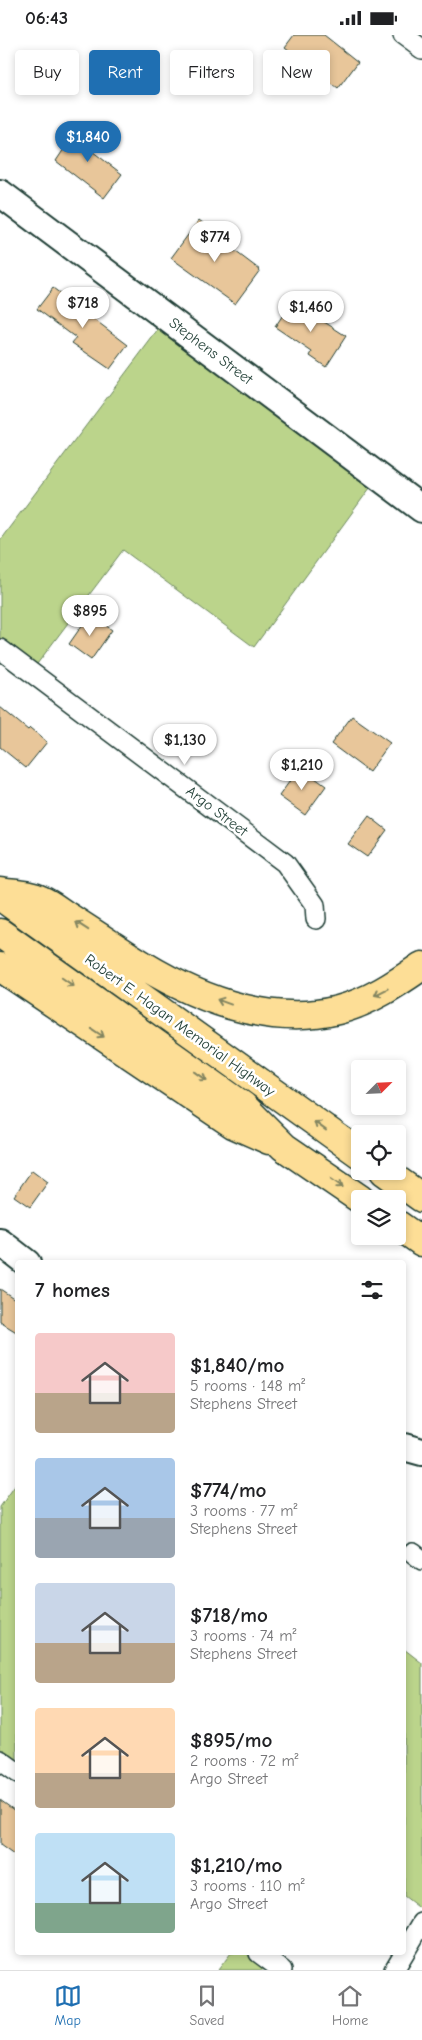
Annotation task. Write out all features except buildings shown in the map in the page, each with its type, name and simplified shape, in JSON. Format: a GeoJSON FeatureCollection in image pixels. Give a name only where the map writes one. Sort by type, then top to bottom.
{"type":"FeatureCollection","features":[{"type":"Feature","properties":{"kind":"highway"},"geometry":{"type":"LineString","coordinates":[[0,892],[40,899],[136,961],[186,989],[240,1008],[277,1014],[304,1015],[339,1010],[367,999],[394,985],[422,966]]}},
{"type":"Feature","properties":{"kind":"highway","name":"Robert E. Hagan Memorial Highway"},"geometry":{"type":"LineString","coordinates":[[0,896],[351,1148]]}},
{"type":"Feature","properties":{"kind":"highway"},"geometry":{"type":"LineString","coordinates":[[0,933],[243,1106],[284,1147]]}},
{"type":"Feature","properties":{"kind":"highway"},"geometry":{"type":"LineString","coordinates":[[0,967],[233,1124],[284,1147],[351,1193]]}},
{"type":"Feature","properties":{"kind":"highway"},"geometry":{"type":"LineString","coordinates":[[397,1180],[422,1198]]}},
{"type":"Feature","properties":{"kind":"highway"},"geometry":{"type":"LineString","coordinates":[[406,1231],[422,1242]]}},
{"type":"Feature","properties":{"kind":"street"},"geometry":{"type":"LineString","coordinates":[[403,35],[422,49]]}},
{"type":"Feature","properties":{"kind":"street","name":"Stephens Street"},"geometry":{"type":"LineString","coordinates":[[0,193],[422,509]]}},
{"type":"Feature","properties":{"kind":"street","name":"Argo Street"},"geometry":{"type":"LineString","coordinates":[[0,649],[285,863],[315,905],[316,919]]}},
{"type":"Feature","properties":{"kind":"street"},"geometry":{"type":"LineString","coordinates":[[0,1242],[23,1260]]}},
{"type":"Feature","properties":{"kind":"street"},"geometry":{"type":"LineString","coordinates":[[406,1448],[422,1452]]}},
{"type":"Feature","properties":{"kind":"street"},"geometry":{"type":"LineString","coordinates":[[0,1760],[15,1771]]}},
{"type":"Feature","properties":{"kind":"street"},"geometry":{"type":"LineString","coordinates":[[406,1950],[422,1923]]}},
{"type":"Feature","properties":{"kind":"street"},"geometry":{"type":"LineString","coordinates":[[262,1955],[282,1970]]}},
{"type":"Feature","properties":{"kind":"street"},"geometry":{"type":"LineString","coordinates":[[394,1970],[403,1955]]}},
{"type":"Feature","properties":{"kind":"green space"},"geometry":{"type":"Polygon","coordinates":[[[167,318],[378,477],[254,647],[123,550],[31,672],[0,649],[0,540],[167,318]]]}},
{"type":"Feature","properties":{"kind":"green space"},"geometry":{"type":"Polygon","coordinates":[[[15,1486],[15,1771],[0,1760],[0,1507],[15,1486]]]}},
{"type":"Feature","properties":{"kind":"green space"},"geometry":{"type":"Polygon","coordinates":[[[406,1651],[422,1663],[422,1910],[406,1898],[406,1651]]]}},
{"type":"Feature","properties":{"kind":"green space"},"geometry":{"type":"Polygon","coordinates":[[[229,1955],[262,1955],[282,1970],[218,1970],[229,1955]]]}}]}
